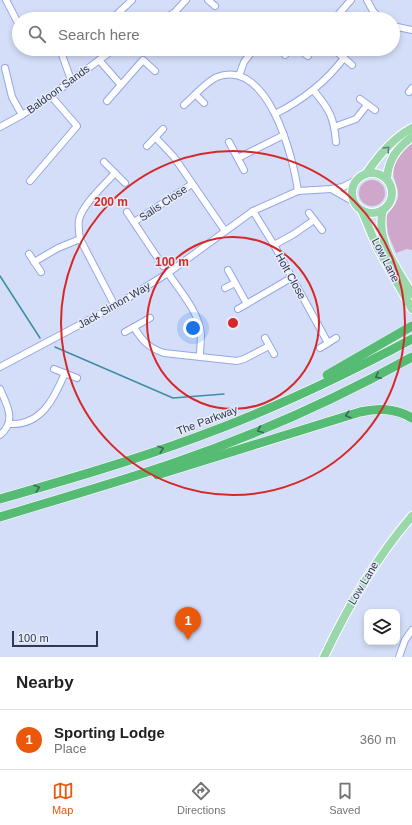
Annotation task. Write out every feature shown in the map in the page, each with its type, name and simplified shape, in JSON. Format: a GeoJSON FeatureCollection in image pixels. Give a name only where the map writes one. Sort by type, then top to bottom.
{"type":"FeatureCollection","features":[{"type":"Feature","properties":{"kind":"highway"},"geometry":{"type":"LineString","coordinates":[[237,422],[360,358],[412,326]]}},
{"type":"Feature","properties":{"kind":"highway","name":"The Parkway"},"geometry":{"type":"LineString","coordinates":[[0,499],[138,457],[237,422],[330,380],[412,339]]}},
{"type":"Feature","properties":{"kind":"highway"},"geometry":{"type":"LineString","coordinates":[[0,517],[143,473],[243,437],[309,408],[412,357]]}},
{"type":"Feature","properties":{"kind":"highway"},"geometry":{"type":"LineString","coordinates":[[46,503],[104,491],[360,412],[390,410],[398,411],[412,418]]}},
{"type":"Feature","properties":{"kind":"main road"},"geometry":{"type":"LineString","coordinates":[[366,174],[377,173],[387,179],[391,185],[391,199],[383,210],[376,213],[362,211],[354,202],[352,195],[353,187],[356,180],[366,174],[385,150],[396,139],[412,128]]}},
{"type":"Feature","properties":{"kind":"main road"},"geometry":{"type":"LineString","coordinates":[[387,179],[389,162],[402,145],[412,137]]}},
{"type":"Feature","properties":{"kind":"main road","name":"Low Lane"},"geometry":{"type":"LineString","coordinates":[[383,210],[381,224],[384,242],[412,309]]}},
{"type":"Feature","properties":{"kind":"main road","name":"Low Lane"},"geometry":{"type":"LineString","coordinates":[[362,211],[377,246],[401,282],[412,294]]}},
{"type":"Feature","properties":{"kind":"main road","name":"Low Lane"},"geometry":{"type":"LineString","coordinates":[[324,657],[354,596],[369,571],[412,516]]}},
{"type":"Feature","properties":{"kind":"street"},"geometry":{"type":"LineString","coordinates":[[6,0],[12,12]]}},
{"type":"Feature","properties":{"kind":"street"},"geometry":{"type":"LineString","coordinates":[[119,12],[132,0]]}},
{"type":"Feature","properties":{"kind":"street"},"geometry":{"type":"LineString","coordinates":[[175,12],[186,0]]}},
{"type":"Feature","properties":{"kind":"street"},"geometry":{"type":"LineString","coordinates":[[208,0],[215,6]]}},
{"type":"Feature","properties":{"kind":"street"},"geometry":{"type":"LineString","coordinates":[[340,12],[351,0]]}},
{"type":"Feature","properties":{"kind":"street"},"geometry":{"type":"LineString","coordinates":[[367,0],[373,12]]}},
{"type":"Feature","properties":{"kind":"street"},"geometry":{"type":"LineString","coordinates":[[400,27],[412,30]]}},
{"type":"Feature","properties":{"kind":"street"},"geometry":{"type":"LineString","coordinates":[[62,56],[71,80]]}},
{"type":"Feature","properties":{"kind":"street","name":"Baldoon Sands"},"geometry":{"type":"LineString","coordinates":[[0,127],[22,116],[104,56]]}},
{"type":"Feature","properties":{"kind":"street"},"geometry":{"type":"LineString","coordinates":[[239,76],[244,62],[249,56]]}},
{"type":"Feature","properties":{"kind":"street"},"geometry":{"type":"LineString","coordinates":[[342,56],[352,65]]}},
{"type":"Feature","properties":{"kind":"street"},"geometry":{"type":"LineString","coordinates":[[275,114],[314,91],[334,71],[344,58]]}},
{"type":"Feature","properties":{"kind":"street"},"geometry":{"type":"LineString","coordinates":[[99,60],[121,85]]}},
{"type":"Feature","properties":{"kind":"street"},"geometry":{"type":"LineString","coordinates":[[107,100],[143,60],[155,71]]}},
{"type":"Feature","properties":{"kind":"street"},"geometry":{"type":"LineString","coordinates":[[5,68],[12,97],[22,116]]}},
{"type":"Feature","properties":{"kind":"street"},"geometry":{"type":"LineString","coordinates":[[184,105],[216,78],[230,74],[239,76],[257,88],[275,114],[284,135],[291,157],[298,191]]}},
{"type":"Feature","properties":{"kind":"street"},"geometry":{"type":"LineString","coordinates":[[314,91],[328,108],[334,127],[336,142]]}},
{"type":"Feature","properties":{"kind":"street"},"geometry":{"type":"LineString","coordinates":[[196,95],[204,103]]}},
{"type":"Feature","properties":{"kind":"street"},"geometry":{"type":"LineString","coordinates":[[30,181],[77,126],[51,96]]}},
{"type":"Feature","properties":{"kind":"street"},"geometry":{"type":"LineString","coordinates":[[360,99],[375,110]]}},
{"type":"Feature","properties":{"kind":"street"},"geometry":{"type":"LineString","coordinates":[[334,127],[349,123],[356,119],[367,105]]}},
{"type":"Feature","properties":{"kind":"street"},"geometry":{"type":"LineString","coordinates":[[147,146],[163,129]]}},
{"type":"Feature","properties":{"kind":"street"},"geometry":{"type":"LineString","coordinates":[[238,158],[284,135]]}},
{"type":"Feature","properties":{"kind":"street"},"geometry":{"type":"LineString","coordinates":[[156,138],[174,157],[226,231]]}},
{"type":"Feature","properties":{"kind":"street"},"geometry":{"type":"LineString","coordinates":[[229,142],[244,170]]}},
{"type":"Feature","properties":{"kind":"street"},"geometry":{"type":"LineString","coordinates":[[104,162],[125,183]]}},
{"type":"Feature","properties":{"kind":"street"},"geometry":{"type":"LineString","coordinates":[[115,173],[86,206],[79,219],[80,239],[115,306]]}},
{"type":"Feature","properties":{"kind":"street","name":"Jack Simon Way"},"geometry":{"type":"LineString","coordinates":[[0,367],[38,349],[115,306],[168,273],[253,211],[298,191],[344,187],[356,180]]}},
{"type":"Feature","properties":{"kind":"street","name":"Salis Close"},"geometry":{"type":"LineString","coordinates":[[134,222],[192,184]]}},
{"type":"Feature","properties":{"kind":"street"},"geometry":{"type":"LineString","coordinates":[[331,189],[354,202]]}},
{"type":"Feature","properties":{"kind":"street","name":"Holt Close"},"geometry":{"type":"LineString","coordinates":[[253,211],[274,245],[328,343]]}},
{"type":"Feature","properties":{"kind":"street","name":"Salis Close"},"geometry":{"type":"LineString","coordinates":[[127,212],[163,266]]}},
{"type":"Feature","properties":{"kind":"street"},"geometry":{"type":"LineString","coordinates":[[310,213],[322,230]]}},
{"type":"Feature","properties":{"kind":"street"},"geometry":{"type":"LineString","coordinates":[[274,245],[294,234],[314,220]]}},
{"type":"Feature","properties":{"kind":"street"},"geometry":{"type":"LineString","coordinates":[[34,262],[58,248],[80,239]]}},
{"type":"Feature","properties":{"kind":"street"},"geometry":{"type":"LineString","coordinates":[[29,254],[41,272]]}},
{"type":"Feature","properties":{"kind":"street"},"geometry":{"type":"LineString","coordinates":[[228,270],[247,304]]}},
{"type":"Feature","properties":{"kind":"street"},"geometry":{"type":"LineString","coordinates":[[168,273],[195,314],[201,334],[200,356]]}},
{"type":"Feature","properties":{"kind":"street"},"geometry":{"type":"LineString","coordinates":[[238,310],[291,278]]}},
{"type":"Feature","properties":{"kind":"street"},"geometry":{"type":"LineString","coordinates":[[226,288],[235,283]]}},
{"type":"Feature","properties":{"kind":"street"},"geometry":{"type":"LineString","coordinates":[[125,332],[150,318]]}},
{"type":"Feature","properties":{"kind":"street"},"geometry":{"type":"LineString","coordinates":[[134,327],[140,337],[153,350],[164,353],[237,361],[269,346]]}},
{"type":"Feature","properties":{"kind":"street"},"geometry":{"type":"LineString","coordinates":[[264,338],[274,354]]}},
{"type":"Feature","properties":{"kind":"street"},"geometry":{"type":"LineString","coordinates":[[320,348],[336,338]]}},
{"type":"Feature","properties":{"kind":"street"},"geometry":{"type":"LineString","coordinates":[[54,370],[77,378]]}},
{"type":"Feature","properties":{"kind":"street"},"geometry":{"type":"LineString","coordinates":[[9,424],[24,424],[42,414],[52,402],[65,373]]}},
{"type":"Feature","properties":{"kind":"street"},"geometry":{"type":"LineString","coordinates":[[0,388],[9,410],[9,424],[0,435]]}},
{"type":"Feature","properties":{"kind":"street"},"geometry":{"type":"LineString","coordinates":[[399,657],[405,640],[412,630]]}},
{"type":"Feature","properties":{"kind":"shaded area"},"geometry":{"type":"Polygon","coordinates":[[[412,143],[412,250],[407,249],[396,253],[388,234],[386,216],[395,205],[398,197],[398,190],[394,178],[394,168],[401,154],[412,143]]]}},
{"type":"Feature","properties":{"kind":"shaded area"},"geometry":{"type":"Polygon","coordinates":[[[372,180],[381,184],[385,193],[381,202],[372,206],[363,202],[359,193],[363,184],[372,180]]]}},
{"type":"Feature","properties":{"kind":"waterway"},"geometry":{"type":"LineString","coordinates":[[0,276],[40,338]]}},
{"type":"Feature","properties":{"kind":"waterway"},"geometry":{"type":"LineString","coordinates":[[55,347],[173,398],[224,394]]}},
{"type":"Feature","properties":{"kind":"place","name":"Sporting Lodge"},"geometry":{"type":"Point","coordinates":[188,640]}}]}
